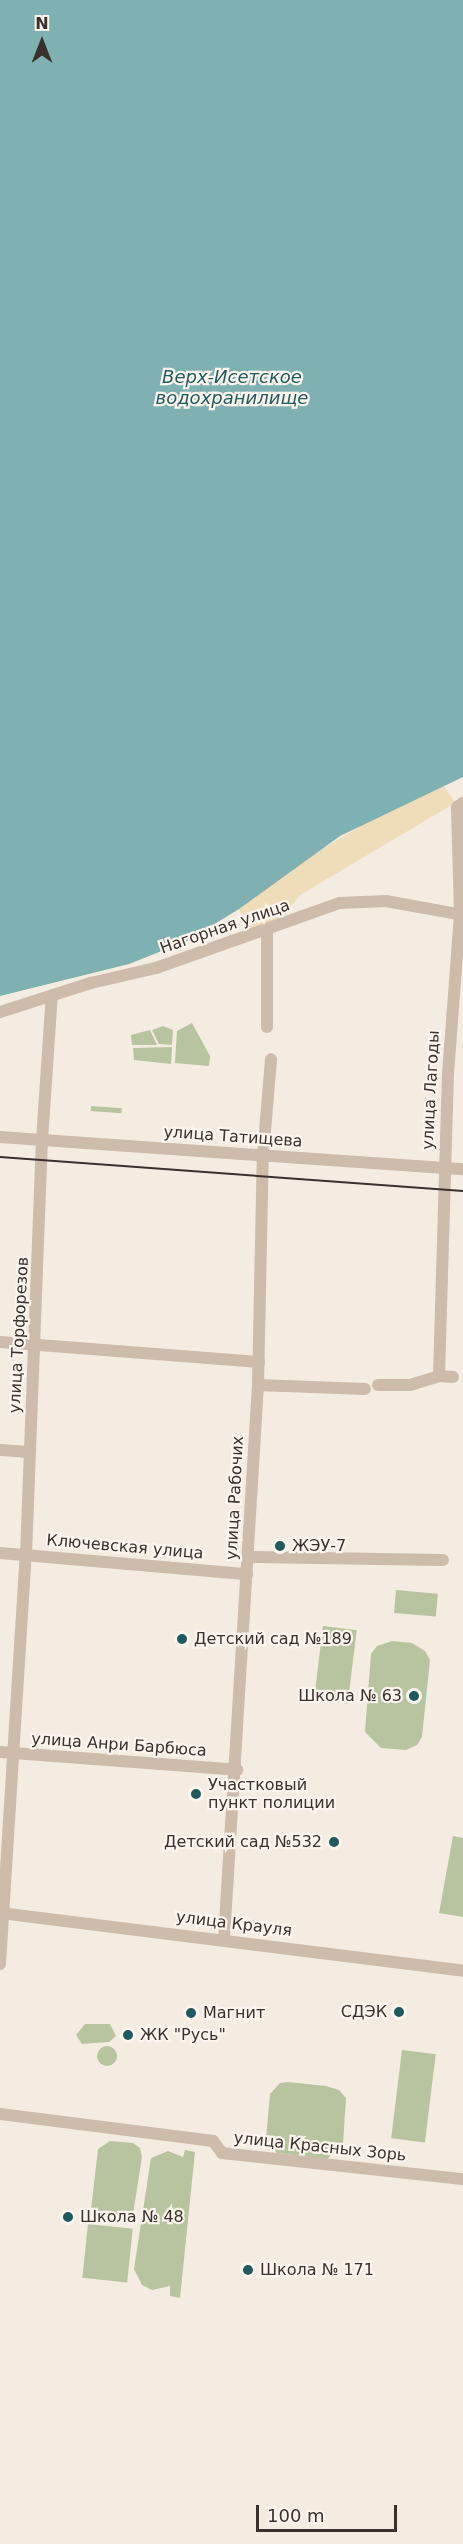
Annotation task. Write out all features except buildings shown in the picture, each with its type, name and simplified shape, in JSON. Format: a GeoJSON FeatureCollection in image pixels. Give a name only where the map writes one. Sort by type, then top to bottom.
{"type":"FeatureCollection","features":[{"type":"Feature","properties":{"kind":"street","name":"улица Лагоды"},"geometry":{"type":"LineString","coordinates":[[439,1376],[444,1167],[462,915],[460,805]]}},
{"type":"Feature","properties":{"kind":"street","name":"Нагорная улица"},"geometry":{"type":"LineString","coordinates":[[0,1012],[52,994],[156,968],[340,903],[386,901],[462,915]]}},
{"type":"Feature","properties":{"kind":"street"},"geometry":{"type":"LineString","coordinates":[[267,929],[267,1027]]}},
{"type":"Feature","properties":{"kind":"street","name":"улица Торфорезов"},"geometry":{"type":"LineString","coordinates":[[0,1964],[6,1753],[26,1555],[36,1345],[42,1140],[52,994]]}},
{"type":"Feature","properties":{"kind":"street","name":"улица Рабочих"},"geometry":{"type":"LineString","coordinates":[[224,1940],[237,1770],[258,1385],[263,1155],[271,1059]]}},
{"type":"Feature","properties":{"kind":"street","name":"улица Татищева"},"geometry":{"type":"LineString","coordinates":[[0,1137],[463,1169]]}},
{"type":"Feature","properties":{"kind":"street"},"geometry":{"type":"LineString","coordinates":[[0,1342],[259,1362]]}},
{"type":"Feature","properties":{"kind":"street"},"geometry":{"type":"LineString","coordinates":[[378,1385],[410,1385],[439,1376],[453,1377]]}},
{"type":"Feature","properties":{"kind":"street"},"geometry":{"type":"LineString","coordinates":[[258,1385],[365,1389]]}},
{"type":"Feature","properties":{"kind":"street"},"geometry":{"type":"LineString","coordinates":[[0,1450],[30,1452]]}},
{"type":"Feature","properties":{"kind":"street","name":"Ключевская улица"},"geometry":{"type":"LineString","coordinates":[[0,1553],[247,1574]]}},
{"type":"Feature","properties":{"kind":"street"},"geometry":{"type":"LineString","coordinates":[[248,1557],[443,1560]]}},
{"type":"Feature","properties":{"kind":"street","name":"улица Анри Барбюса"},"geometry":{"type":"LineString","coordinates":[[6,1753],[237,1770]]}},
{"type":"Feature","properties":{"kind":"street","name":"улица Крауля"},"geometry":{"type":"LineString","coordinates":[[1,1913],[463,1971]]}},
{"type":"Feature","properties":{"kind":"street","name":"улица Красных Зорь"},"geometry":{"type":"LineString","coordinates":[[0,2114],[213,2141],[222,2153],[463,2179]]}},
{"type":"Feature","properties":{"kind":"green space"},"geometry":{"type":"Polygon","coordinates":[[[192,1023],[210,1056],[209,1066],[175,1063],[177,1031],[192,1023]]]}},
{"type":"Feature","properties":{"kind":"green space"},"geometry":{"type":"Polygon","coordinates":[[[163,1026],[173,1030],[172,1045],[159,1044],[152,1030],[163,1026]]]}},
{"type":"Feature","properties":{"kind":"green space"},"geometry":{"type":"Polygon","coordinates":[[[150,1030],[157,1045],[132,1045],[131,1035],[150,1030]]]}},
{"type":"Feature","properties":{"kind":"green space"},"geometry":{"type":"Polygon","coordinates":[[[172,1047],[171,1064],[134,1060],[133,1048],[172,1047]]]}},
{"type":"Feature","properties":{"kind":"green space"},"geometry":{"type":"Polygon","coordinates":[[[91,1106],[122,1108],[122,1113],[91,1111],[91,1106]]]}},
{"type":"Feature","properties":{"kind":"green space"},"geometry":{"type":"Polygon","coordinates":[[[396,1590],[438,1594],[436,1617],[394,1613],[396,1590]]]}},
{"type":"Feature","properties":{"kind":"green space"},"geometry":{"type":"Polygon","coordinates":[[[323,1626],[357,1630],[348,1704],[314,1699],[323,1626]]]}},
{"type":"Feature","properties":{"kind":"green space"},"geometry":{"type":"Polygon","coordinates":[[[392,1641],[412,1643],[425,1651],[430,1660],[422,1737],[417,1745],[406,1750],[381,1748],[365,1732],[371,1654],[377,1646],[392,1641]]]}},
{"type":"Feature","properties":{"kind":"green space"},"geometry":{"type":"Polygon","coordinates":[[[453,1836],[463,1838],[463,1917],[439,1913],[453,1836]]]}},
{"type":"Feature","properties":{"kind":"green space"},"geometry":{"type":"Polygon","coordinates":[[[85,2024],[110,2024],[116,2036],[109,2042],[82,2044],[76,2035],[85,2024]]]}},
{"type":"Feature","properties":{"kind":"green space"},"geometry":{"type":"Polygon","coordinates":[[[103,2046],[111,2046],[117,2052],[117,2060],[111,2066],[103,2066],[97,2060],[97,2052],[103,2046]]]}},
{"type":"Feature","properties":{"kind":"green space"},"geometry":{"type":"Polygon","coordinates":[[[402,2050],[436,2054],[425,2142],[391,2138],[402,2050]]]}},
{"type":"Feature","properties":{"kind":"green space"},"geometry":{"type":"Polygon","coordinates":[[[280,2083],[326,2086],[339,2090],[346,2098],[343,2144],[327,2159],[277,2153],[266,2139],[270,2094],[280,2083]]]}},
{"type":"Feature","properties":{"kind":"green space"},"geometry":{"type":"Polygon","coordinates":[[[110,2141],[133,2143],[140,2148],[142,2157],[133,2214],[123,2222],[96,2219],[91,2210],[98,2149],[110,2141]]]}},
{"type":"Feature","properties":{"kind":"green space"},"geometry":{"type":"Polygon","coordinates":[[[185,2150],[195,2152],[180,2298],[170,2296],[170,2286],[152,2290],[142,2285],[134,2269],[151,2158],[168,2151],[183,2157],[185,2150]]]}},
{"type":"Feature","properties":{"kind":"green space"},"geometry":{"type":"Polygon","coordinates":[[[88,2224],[133,2229],[127,2282],[82,2278],[88,2224]]]}},
{"type":"Feature","properties":{"kind":"sand"},"geometry":{"type":"Polygon","coordinates":[[[444,786],[455,803],[300,895],[283,917],[248,934],[239,909],[292,867],[381,814],[444,786]]]}},
{"type":"Feature","properties":{"kind":"water","name":"Верх-Исетское водохранилище"},"geometry":{"type":"Polygon","coordinates":[[[0,0],[463,0],[463,777],[340,836],[239,909],[187,941],[129,964],[0,996],[0,0]]]}},
{"type":"Feature","properties":{"kind":"tram line"},"geometry":{"type":"LineString","coordinates":[[0,1157],[463,1191]]}},
{"type":"Feature","properties":{"kind":"place","name":"ЖЭУ-7"},"geometry":{"type":"Point","coordinates":[280,1546]}},
{"type":"Feature","properties":{"kind":"place","name":"Детский сад №189"},"geometry":{"type":"Point","coordinates":[182,1639]}},
{"type":"Feature","properties":{"kind":"place","name":"Школа № 63"},"geometry":{"type":"Point","coordinates":[414,1696]}},
{"type":"Feature","properties":{"kind":"place","name":"Участковый пункт полиции"},"geometry":{"type":"Point","coordinates":[196,1794]}},
{"type":"Feature","properties":{"kind":"place","name":"Детский сад №532"},"geometry":{"type":"Point","coordinates":[334,1842]}},
{"type":"Feature","properties":{"kind":"place","name":"СДЭК"},"geometry":{"type":"Point","coordinates":[399,2012]}},
{"type":"Feature","properties":{"kind":"place","name":"Магнит"},"geometry":{"type":"Point","coordinates":[191,2013]}},
{"type":"Feature","properties":{"kind":"place","name":"ЖК \"Русь\""},"geometry":{"type":"Point","coordinates":[128,2035]}},
{"type":"Feature","properties":{"kind":"place","name":"Школа № 48"},"geometry":{"type":"Point","coordinates":[68,2217]}},
{"type":"Feature","properties":{"kind":"place","name":"Школа № 171"},"geometry":{"type":"Point","coordinates":[248,2270]}}]}
